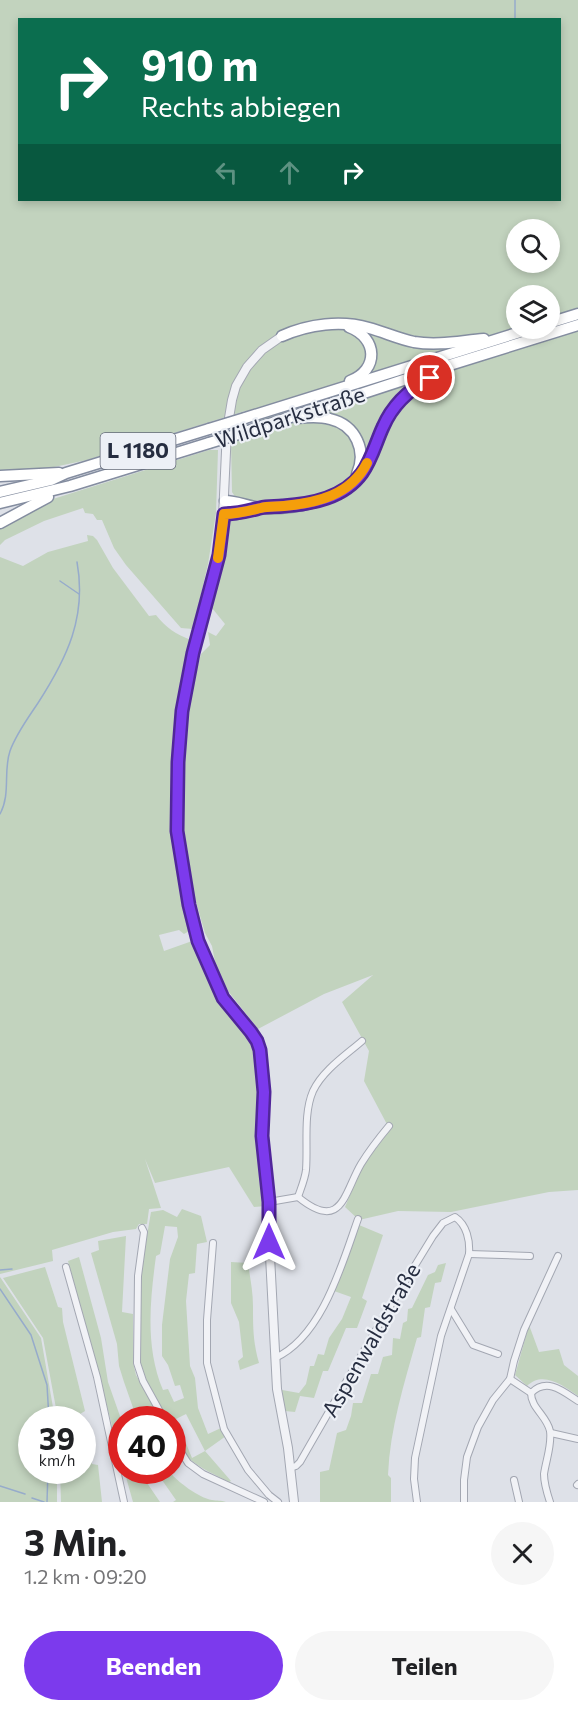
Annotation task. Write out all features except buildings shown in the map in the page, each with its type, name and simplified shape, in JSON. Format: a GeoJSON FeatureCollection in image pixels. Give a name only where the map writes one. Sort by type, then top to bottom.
{"type":"FeatureCollection","features":[{"type":"Feature","properties":{"kind":"highway"},"geometry":{"type":"LineString","coordinates":[[560,320],[578,314]]}},
{"type":"Feature","properties":{"kind":"highway","name":"L 1180"},"geometry":{"type":"LineString","coordinates":[[282,336],[297,329],[348,323],[424,343],[451,343],[506,337]]}},
{"type":"Feature","properties":{"kind":"highway"},"geometry":{"type":"LineString","coordinates":[[318,396],[359,378],[365,372],[371,358],[367,339],[354,329],[340,324]]}},
{"type":"Feature","properties":{"kind":"highway","name":"Wildparkstraße"},"geometry":{"type":"LineString","coordinates":[[70,486],[578,325]]}},
{"type":"Feature","properties":{"kind":"highway","name":"Wildparkstraße"},"geometry":{"type":"LineString","coordinates":[[66,473],[506,337]]}},
{"type":"Feature","properties":{"kind":"highway","name":"L 1180"},"geometry":{"type":"LineString","coordinates":[[224,514],[246,513],[260,508],[325,499],[339,493],[353,483],[365,468],[384,423],[394,407],[418,384],[430,378],[440,368]]}},
{"type":"Feature","properties":{"kind":"highway","name":"L 1180"},"geometry":{"type":"LineString","coordinates":[[285,419],[327,418],[344,424],[353,432],[361,456],[359,470],[353,483]]}},
{"type":"Feature","properties":{"kind":"highway"},"geometry":{"type":"LineString","coordinates":[[0,476],[66,473]]}},
{"type":"Feature","properties":{"kind":"highway","name":"L 1180"},"geometry":{"type":"LineString","coordinates":[[0,492],[45,481],[66,473]]}},
{"type":"Feature","properties":{"kind":"highway","name":"L 1180"},"geometry":{"type":"LineString","coordinates":[[0,503],[70,486]]}},
{"type":"Feature","properties":{"kind":"highway","name":"L 1180"},"geometry":{"type":"LineString","coordinates":[[0,523],[30,505],[70,486]]}},
{"type":"Feature","properties":{"kind":"highway","name":"L 1180"},"geometry":{"type":"LineString","coordinates":[[225,501],[260,508]]}},
{"type":"Feature","properties":{"kind":"street"},"geometry":{"type":"LineString","coordinates":[[282,336],[256,356],[240,378],[234,392],[227,430],[225,501],[217,564],[193,653],[182,711],[178,762],[177,831],[189,905],[198,941],[223,998],[251,1032],[260,1050],[264,1092],[262,1136],[269,1202],[277,1389],[294,1502]]}},
{"type":"Feature","properties":{"kind":"street"},"geometry":{"type":"LineString","coordinates":[[298,1197],[305,1173],[309,1102],[322,1077],[362,1041]]}},
{"type":"Feature","properties":{"kind":"street"},"geometry":{"type":"LineString","coordinates":[[269,1202],[298,1197],[309,1206],[318,1209],[338,1208],[347,1196],[361,1165],[389,1126]]}},
{"type":"Feature","properties":{"kind":"street","name":"Aspenwaldstraße"},"geometry":{"type":"LineString","coordinates":[[290,1467],[296,1466],[300,1461],[384,1316],[443,1222],[455,1217],[461,1221],[470,1243],[469,1254]]}},
{"type":"Feature","properties":{"kind":"street"},"geometry":{"type":"LineString","coordinates":[[275,1358],[289,1352],[304,1336],[320,1311],[338,1274],[358,1219]]}},
{"type":"Feature","properties":{"kind":"street"},"geometry":{"type":"LineString","coordinates":[[142,1228],[144,1232],[138,1276],[137,1363],[143,1381],[157,1406]]}},
{"type":"Feature","properties":{"kind":"street"},"geometry":{"type":"LineString","coordinates":[[213,1243],[207,1320],[207,1364],[224,1429],[249,1470],[275,1501]]}},
{"type":"Feature","properties":{"kind":"street"},"geometry":{"type":"LineString","coordinates":[[417,1502],[414,1479],[415,1458],[441,1336],[469,1254],[530,1256]]}},
{"type":"Feature","properties":{"kind":"street"},"geometry":{"type":"LineString","coordinates":[[464,1502],[467,1457],[478,1427],[493,1400],[510,1379],[524,1330],[558,1256]]}},
{"type":"Feature","properties":{"kind":"street"},"geometry":{"type":"LineString","coordinates":[[66,1267],[97,1377],[124,1502]]}},
{"type":"Feature","properties":{"kind":"street"},"geometry":{"type":"LineString","coordinates":[[451,1309],[473,1345],[498,1354]]}},
{"type":"Feature","properties":{"kind":"street"},"geometry":{"type":"LineString","coordinates":[[510,1379],[531,1393]]}},
{"type":"Feature","properties":{"kind":"street"},"geometry":{"type":"LineString","coordinates":[[531,1393],[541,1386],[550,1385],[578,1401]]}},
{"type":"Feature","properties":{"kind":"street"},"geometry":{"type":"LineString","coordinates":[[531,1393],[531,1400],[548,1422],[551,1433],[544,1475],[550,1502]]}},
{"type":"Feature","properties":{"kind":"street"},"geometry":{"type":"LineString","coordinates":[[551,1433],[578,1439]]}},
{"type":"Feature","properties":{"kind":"street"},"geometry":{"type":"LineString","coordinates":[[186,1460],[203,1474],[264,1502]]}},
{"type":"Feature","properties":{"kind":"street"},"geometry":{"type":"LineString","coordinates":[[514,1480],[519,1502]]}},
{"type":"Feature","properties":{"kind":"green space"},"geometry":{"type":"Polygon","coordinates":[[[0,0],[578,0],[578,1190],[549,1192],[451,1212],[398,1211],[359,1220],[345,1207],[362,1167],[390,1130],[364,1081],[369,1051],[342,1002],[373,975],[324,994],[258,1029],[228,991],[216,967],[212,946],[205,933],[191,885],[182,831],[187,707],[201,654],[210,645],[208,632],[216,636],[225,624],[212,608],[229,521],[257,504],[236,498],[232,492],[231,443],[264,432],[260,421],[245,411],[87,460],[40,470],[0,471],[0,0]]]}},
{"type":"Feature","properties":{"kind":"green space"},"geometry":{"type":"Polygon","coordinates":[[[209,450],[218,450],[216,513],[208,564],[193,629],[181,628],[126,565],[114,548],[102,520],[97,520],[93,514],[85,513],[83,508],[44,521],[5,540],[0,545],[0,528],[53,499],[209,450]]]}},
{"type":"Feature","properties":{"kind":"green space"},"geometry":{"type":"Polygon","coordinates":[[[87,535],[97,540],[113,568],[149,616],[156,615],[172,630],[191,640],[176,705],[172,752],[172,829],[178,880],[191,930],[184,934],[179,930],[159,935],[164,951],[195,940],[215,994],[252,1043],[256,1061],[266,1206],[254,1207],[229,1167],[155,1183],[145,1159],[161,1208],[149,1209],[147,1224],[139,1224],[136,1229],[113,1232],[52,1250],[53,1261],[0,1274],[0,557],[23,566],[48,552],[88,541],[87,535]]]}},
{"type":"Feature","properties":{"kind":"green space"},"geometry":{"type":"Polygon","coordinates":[[[182,1209],[201,1216],[207,1242],[197,1244],[195,1273],[189,1274],[186,1301],[190,1366],[195,1378],[198,1408],[208,1434],[221,1428],[226,1436],[205,1451],[186,1414],[186,1406],[160,1406],[145,1379],[139,1360],[140,1277],[151,1212],[163,1210],[177,1217],[182,1209]],[[165,1226],[160,1254],[156,1256],[150,1324],[157,1374],[163,1390],[168,1389],[174,1402],[184,1398],[180,1385],[175,1386],[168,1365],[162,1356],[162,1325],[170,1259],[178,1237],[177,1227],[165,1226]]]}},
{"type":"Feature","properties":{"kind":"green space"},"geometry":{"type":"Polygon","coordinates":[[[359,1225],[383,1235],[362,1298],[367,1301],[357,1328],[346,1328],[328,1371],[323,1371],[314,1398],[300,1396],[295,1412],[285,1411],[282,1390],[299,1393],[306,1384],[310,1366],[314,1366],[318,1354],[324,1355],[329,1338],[342,1319],[351,1297],[334,1291],[359,1225]]]}},
{"type":"Feature","properties":{"kind":"green space"},"geometry":{"type":"Polygon","coordinates":[[[126,1236],[122,1312],[133,1314],[133,1362],[136,1375],[154,1406],[133,1406],[119,1366],[117,1344],[91,1253],[99,1250],[98,1241],[126,1236]]]}},
{"type":"Feature","properties":{"kind":"green space"},"geometry":{"type":"Polygon","coordinates":[[[79,1257],[101,1338],[108,1382],[116,1406],[108,1406],[108,1410],[68,1261],[79,1257]]]}},
{"type":"Feature","properties":{"kind":"green space"},"geometry":{"type":"Polygon","coordinates":[[[231,1262],[248,1263],[254,1341],[259,1363],[240,1370],[238,1361],[243,1357],[239,1322],[231,1303],[231,1262]]]}},
{"type":"Feature","properties":{"kind":"green space"},"geometry":{"type":"Polygon","coordinates":[[[446,1263],[441,1282],[435,1283],[430,1307],[425,1308],[421,1337],[417,1338],[398,1406],[389,1458],[391,1502],[320,1502],[320,1472],[329,1470],[337,1433],[346,1430],[353,1403],[362,1403],[371,1374],[378,1374],[383,1357],[392,1355],[393,1338],[400,1339],[403,1323],[407,1321],[408,1309],[412,1308],[428,1275],[435,1272],[438,1265],[446,1263]]]}},
{"type":"Feature","properties":{"kind":"green space"},"geometry":{"type":"Polygon","coordinates":[[[45,1267],[58,1307],[62,1308],[63,1322],[84,1406],[56,1406],[43,1338],[3,1278],[45,1267]]]}},
{"type":"Feature","properties":{"kind":"green space"},"geometry":{"type":"Polygon","coordinates":[[[0,1277],[41,1338],[53,1406],[18,1406],[18,1484],[57,1484],[57,1502],[0,1502],[0,1277]]]}},
{"type":"Feature","properties":{"kind":"green space"},"geometry":{"type":"Polygon","coordinates":[[[529,1325],[539,1352],[559,1349],[564,1365],[578,1376],[578,1396],[560,1384],[546,1379],[533,1381],[527,1386],[515,1375],[529,1325]]]}},
{"type":"Feature","properties":{"kind":"green space"},"geometry":{"type":"Polygon","coordinates":[[[186,1443],[192,1458],[205,1451],[231,1481],[208,1471],[186,1455],[186,1443]]]}},
{"type":"Feature","properties":{"kind":"green space"},"geometry":{"type":"Polygon","coordinates":[[[96,1465],[98,1465],[102,1502],[61,1502],[60,1484],[96,1484],[96,1465]]]}},
{"type":"Feature","properties":{"kind":"green space"},"geometry":{"type":"Polygon","coordinates":[[[128,1484],[148,1484],[160,1502],[133,1502],[128,1484]]]}},
{"type":"Feature","properties":{"kind":"green space"},"geometry":{"type":"Polygon","coordinates":[[[165,1484],[182,1484],[201,1496],[226,1502],[173,1502],[176,1500],[165,1484]]]}},
{"type":"Feature","properties":{"kind":"waterway"},"geometry":{"type":"LineString","coordinates":[[515,0],[515,18]]}},
{"type":"Feature","properties":{"kind":"waterway"},"geometry":{"type":"LineString","coordinates":[[0,814],[5,799],[10,751],[22,726],[58,670],[72,636],[79,601],[77,562]]}},
{"type":"Feature","properties":{"kind":"waterway"},"geometry":{"type":"LineString","coordinates":[[60,581],[79,594]]}},
{"type":"Feature","properties":{"kind":"waterway"},"geometry":{"type":"LineString","coordinates":[[0,1270],[12,1269]]}},
{"type":"Feature","properties":{"kind":"waterway"},"geometry":{"type":"LineString","coordinates":[[0,1289],[31,1335],[47,1385],[48,1406]]}},
{"type":"Feature","properties":{"kind":"waterway"},"geometry":{"type":"LineString","coordinates":[[47,1502],[48,1484]]}},
{"type":"Feature","properties":{"kind":"waterway"},"geometry":{"type":"LineString","coordinates":[[0,1486],[25,1494]]}},
{"type":"Feature","properties":{"kind":"waterway"},"geometry":{"type":"LineString","coordinates":[[32,1498],[44,1502]]}},
{"type":"Feature","properties":{"kind":"slow traffic"},"geometry":{"type":"LineString","coordinates":[[218,558],[224,514],[246,513],[260,508],[325,499],[350,486],[361,475],[367,463]]}},
{"type":"Feature","properties":{"kind":"route"},"geometry":{"type":"LineString","coordinates":[[269,1242],[269,1202],[262,1136],[264,1092],[260,1050],[251,1032],[223,998],[198,941],[189,905],[177,831],[179,739],[186,682],[219,555],[224,514],[246,513],[260,508],[313,502],[346,489],[361,475],[384,423],[394,407],[418,384],[430,378]]}}]}
